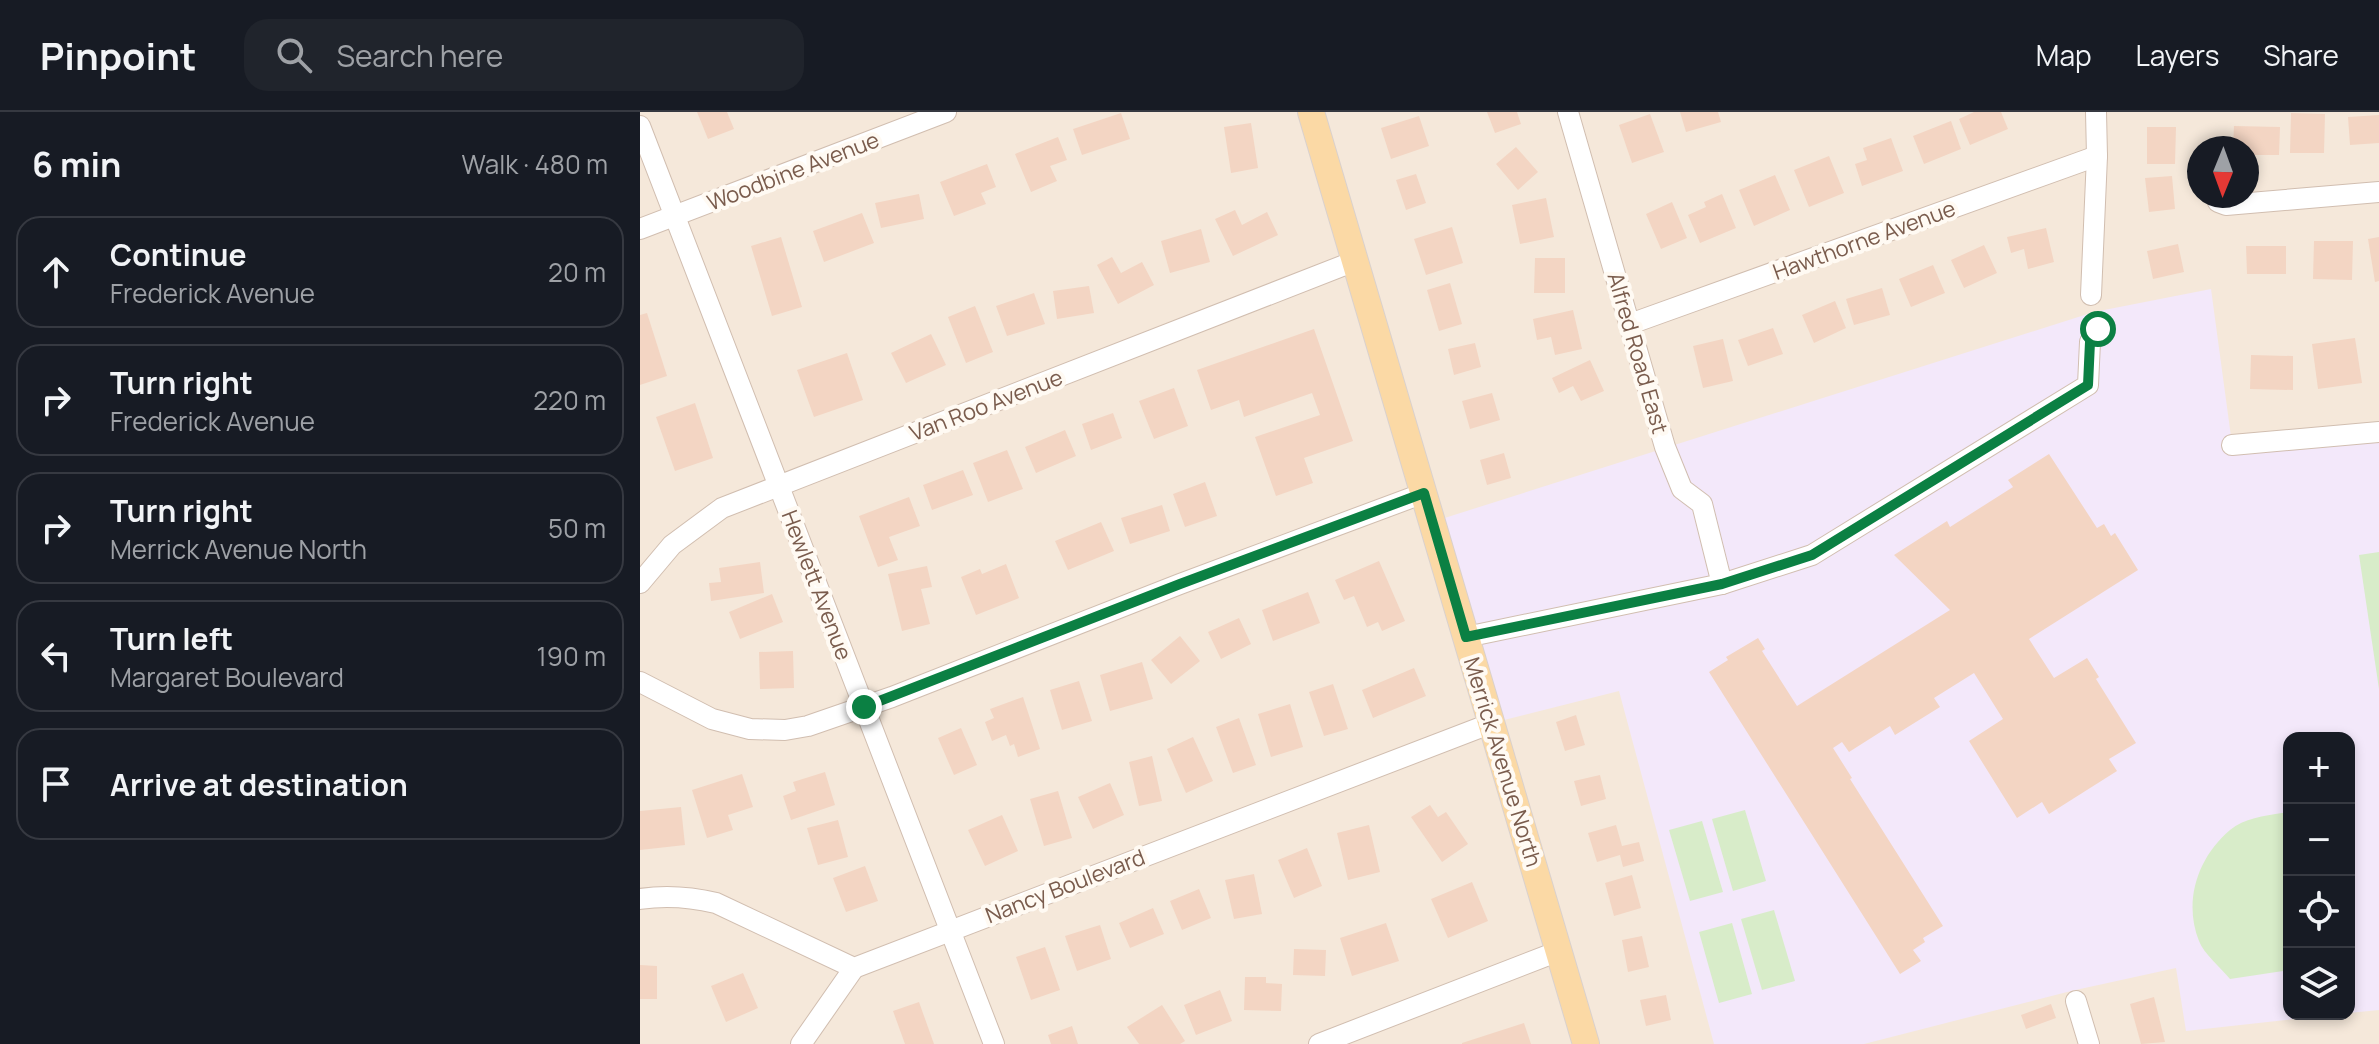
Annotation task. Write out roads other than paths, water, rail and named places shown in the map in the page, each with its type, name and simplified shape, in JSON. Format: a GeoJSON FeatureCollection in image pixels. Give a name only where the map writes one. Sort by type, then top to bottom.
{"type":"FeatureCollection","features":[{"type":"Feature","properties":{"kind":"main road","name":"Merrick Avenue North"},"geometry":{"type":"LineString","coordinates":[[1311,112],[1586,1044]]}},
{"type":"Feature","properties":{"kind":"street","name":"Woodbine Avenue"},"geometry":{"type":"LineString","coordinates":[[640,229],[946,112]]}},
{"type":"Feature","properties":{"kind":"street","name":"Alfred Road East"},"geometry":{"type":"LineString","coordinates":[[1568,112],[1665,447],[1682,489],[1702,504],[1722,584]]}},
{"type":"Feature","properties":{"kind":"street"},"geometry":{"type":"LineString","coordinates":[[2091,295],[2096,112]]}},
{"type":"Feature","properties":{"kind":"street","name":"Hewlett Avenue"},"geometry":{"type":"LineString","coordinates":[[640,126],[994,1044]]}},
{"type":"Feature","properties":{"kind":"street","name":"Hawthorne Avenue"},"geometry":{"type":"LineString","coordinates":[[1630,324],[2097,156]]}},
{"type":"Feature","properties":{"kind":"street"},"geometry":{"type":"LineString","coordinates":[[2259,202],[2379,192]]}},
{"type":"Feature","properties":{"kind":"street","name":"Van Roo Avenue"},"geometry":{"type":"LineString","coordinates":[[640,583],[672,545],[722,508],[1355,261]]}},
{"type":"Feature","properties":{"kind":"street"},"geometry":{"type":"LineString","coordinates":[[1466,637],[1722,584],[1812,555],[2088,385],[2090,342],[2098,329]]}},
{"type":"Feature","properties":{"kind":"street"},"geometry":{"type":"LineString","coordinates":[[2232,445],[2379,432]]}},
{"type":"Feature","properties":{"kind":"street"},"geometry":{"type":"LineString","coordinates":[[640,682],[712,719],[750,729],[785,730],[808,726],[1424,493]]}},
{"type":"Feature","properties":{"kind":"street","name":"Nancy Boulevard"},"geometry":{"type":"LineString","coordinates":[[854,968],[1492,723]]}},
{"type":"Feature","properties":{"kind":"street"},"geometry":{"type":"LineString","coordinates":[[640,899],[657,896],[716,903],[854,968],[801,1044]]}},
{"type":"Feature","properties":{"kind":"street"},"geometry":{"type":"LineString","coordinates":[[1319,1044],[1559,951]]}},
{"type":"Feature","properties":{"kind":"street"},"geometry":{"type":"LineString","coordinates":[[2076,1001],[2089,1044]]}}]}
